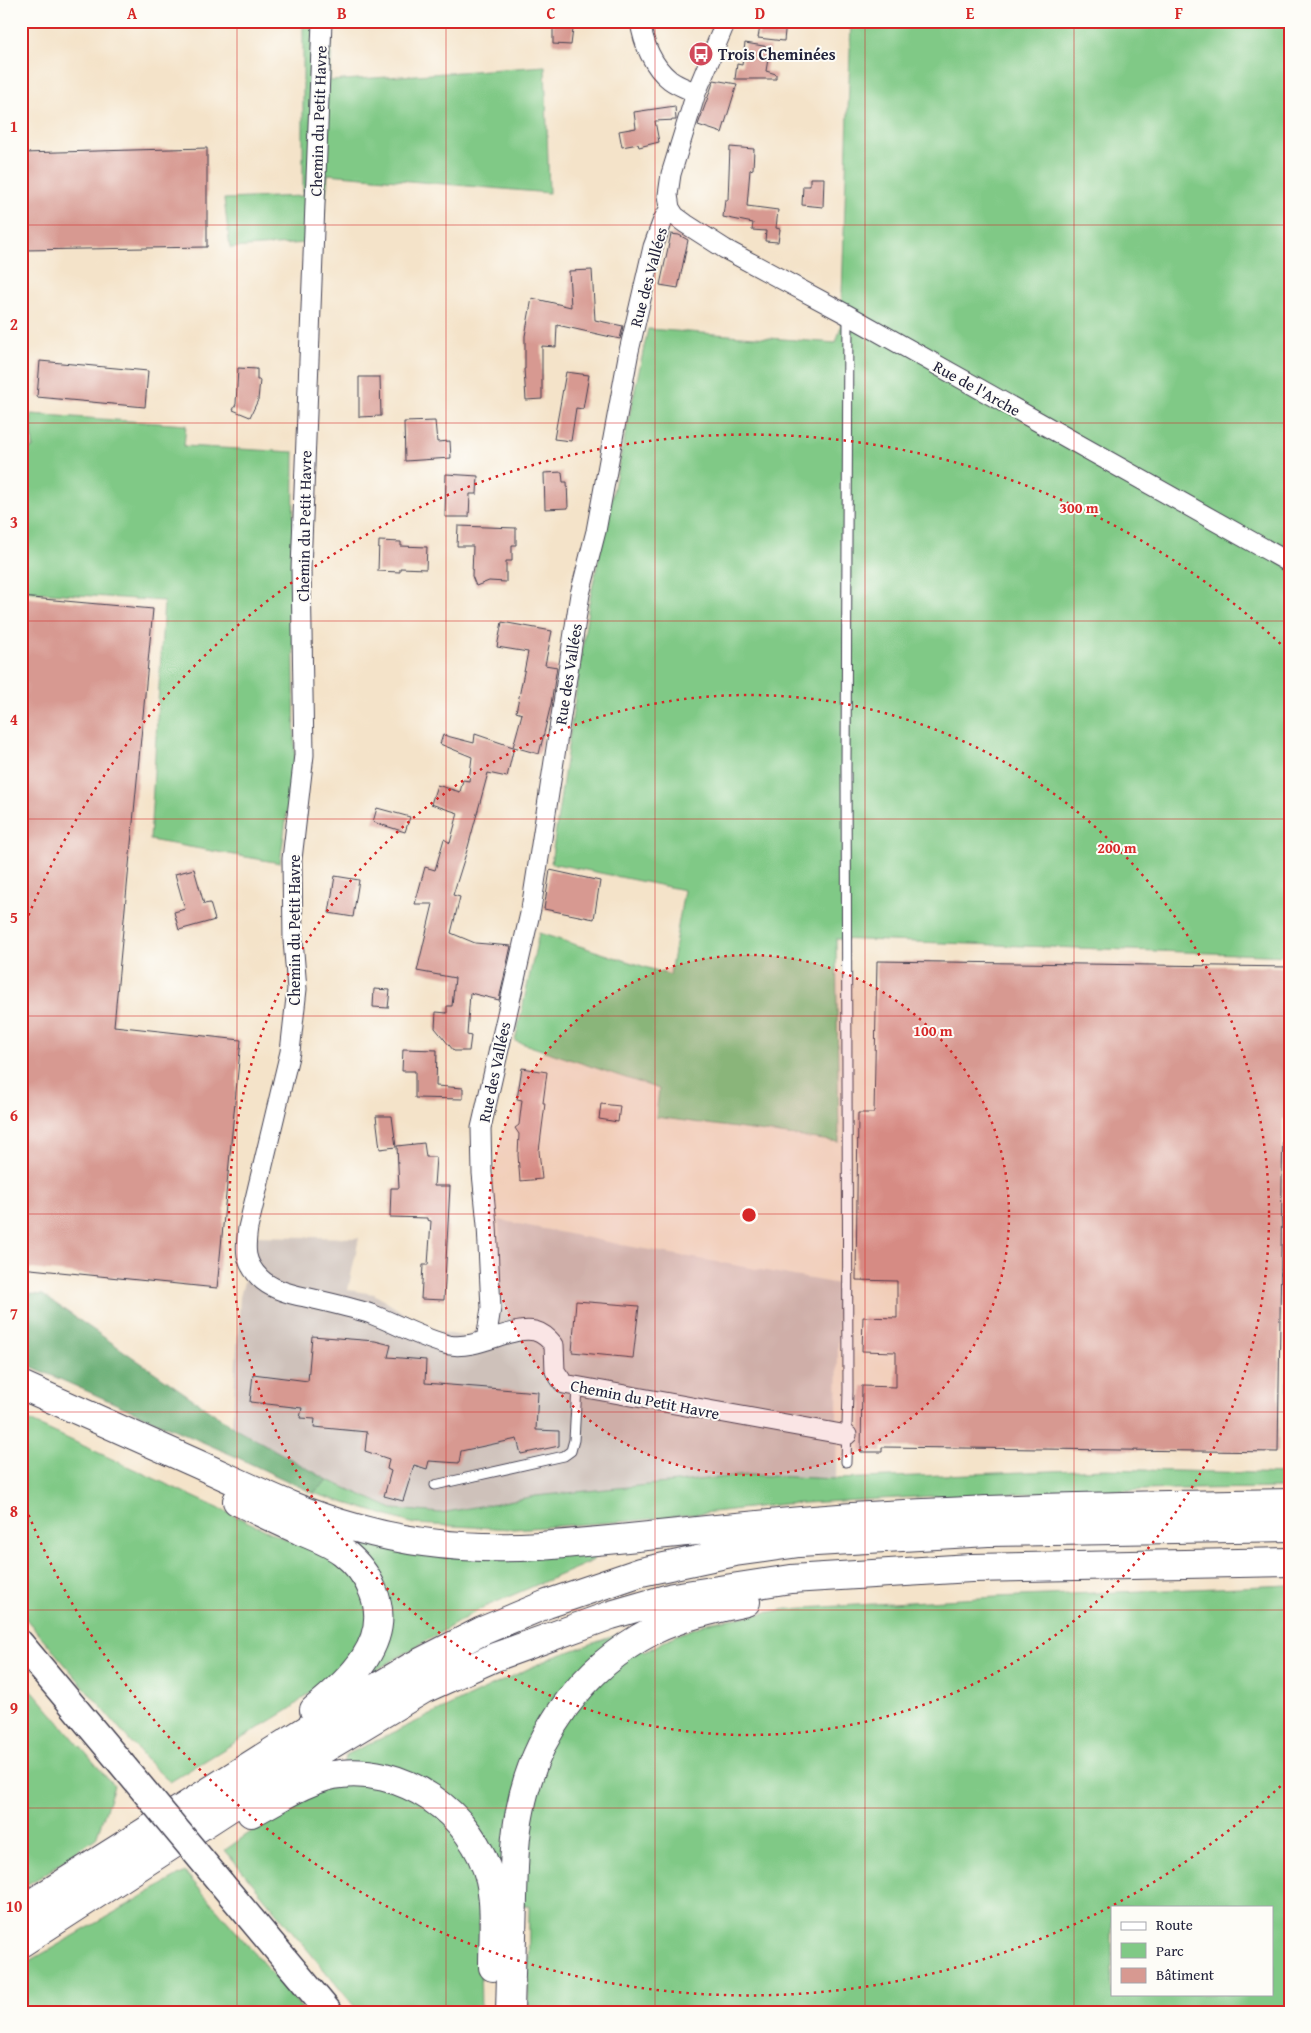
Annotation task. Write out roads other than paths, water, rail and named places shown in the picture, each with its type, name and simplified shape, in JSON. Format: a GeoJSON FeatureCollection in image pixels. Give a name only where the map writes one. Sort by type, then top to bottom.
{"type":"FeatureCollection","features":[{"type":"Feature","properties":{"kind":"highway"},"geometry":{"type":"LineString","coordinates":[[21,1385],[313,1514],[356,1528],[401,1538],[454,1546],[513,1548],[780,1522],[886,1515],[1071,1507],[1290,1503]]}},
{"type":"Feature","properties":{"kind":"highway"},"geometry":{"type":"LineString","coordinates":[[21,1404],[327,1542],[343,1552],[356,1564],[368,1579],[376,1597],[378,1629],[373,1644],[349,1679],[309,1714],[223,1772],[146,1832]]}},
{"type":"Feature","properties":{"kind":"highway"},"geometry":{"type":"LineString","coordinates":[[21,1910],[324,1719],[439,1652],[482,1631],[547,1604],[641,1572],[735,1552],[799,1544],[988,1532],[1290,1528]]}},
{"type":"Feature","properties":{"kind":"highway"},"geometry":{"type":"LineString","coordinates":[[21,1943],[359,1726],[424,1689],[495,1656],[575,1627],[673,1597],[791,1579],[971,1568],[1290,1562]]}},
{"type":"Feature","properties":{"kind":"highway"},"geometry":{"type":"LineString","coordinates":[[510,2012],[515,1846],[520,1812],[534,1761],[548,1733],[568,1703],[604,1664],[629,1645],[653,1631],[713,1609],[768,1598],[834,1591],[860,1576]]}},
{"type":"Feature","properties":{"kind":"highway"},"geometry":{"type":"LineString","coordinates":[[141,1866],[314,1780],[334,1775],[355,1774],[377,1775],[398,1781],[420,1791],[455,1818],[471,1838],[483,1859],[490,1880],[493,1900],[493,2012]]}},
{"type":"Feature","properties":{"kind":"main road"},"geometry":{"type":"LineString","coordinates":[[21,1644],[329,2012]]}},
{"type":"Feature","properties":{"kind":"street","name":"Chemin du Petit Havre"},"geometry":{"type":"LineString","coordinates":[[322,21],[301,569],[304,755],[292,859],[296,989],[290,1052],[245,1248],[248,1260],[259,1277],[267,1284],[288,1293],[369,1314],[448,1344],[464,1346],[520,1332],[536,1331],[547,1337],[554,1345],[555,1371],[558,1377],[564,1384],[576,1388],[847,1435]]}},
{"type":"Feature","properties":{"kind":"street"},"geometry":{"type":"LineString","coordinates":[[640,21],[650,56],[659,70],[672,81],[696,93]]}},
{"type":"Feature","properties":{"kind":"street","name":"Rue des Vallées"},"geometry":{"type":"LineString","coordinates":[[486,1340],[491,1308],[482,1174],[481,1128],[531,909],[577,611],[596,531],[629,351],[653,247],[663,220],[670,208],[668,195],[672,174],[696,93],[726,21]]}},
{"type":"Feature","properties":{"kind":"street","name":"Rue de l'Arche"},"geometry":{"type":"LineString","coordinates":[[670,208],[675,216],[725,249],[848,315],[1290,563]]}},
{"type":"Feature","properties":{"kind":"lane"},"geometry":{"type":"LineString","coordinates":[[846,1462],[848,1391],[846,779],[848,315]]}},
{"type":"Feature","properties":{"kind":"lane"},"geometry":{"type":"LineString","coordinates":[[435,1485],[564,1456],[571,1451],[574,1440],[576,1388]]}},
{"type":"Feature","properties":{"kind":"water"},"geometry":{"type":"Polygon","coordinates":[[[1290,1268],[1290,1451],[1287,1445],[1290,1268]]]}},
{"type":"Feature","properties":{"kind":"place","name":"Trois Cheminées"},"geometry":{"type":"Point","coordinates":[701,54]}}]}
